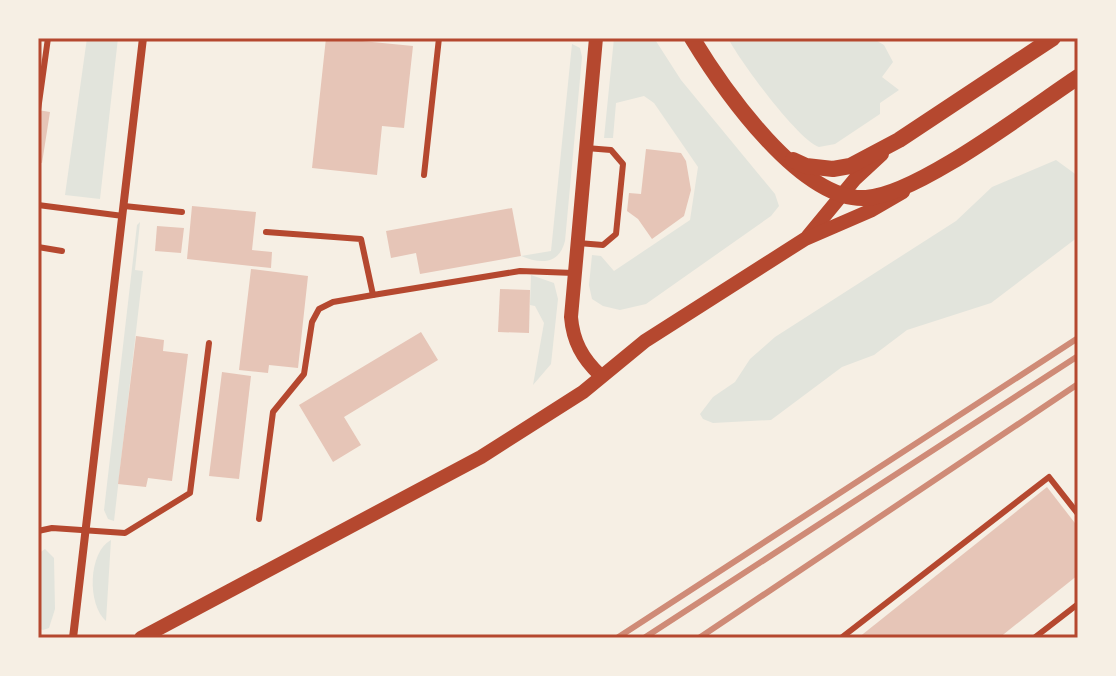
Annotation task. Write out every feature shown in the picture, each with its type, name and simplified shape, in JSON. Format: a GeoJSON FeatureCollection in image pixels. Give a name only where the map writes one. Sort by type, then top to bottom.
{"type":"FeatureCollection","features":[{"type":"Feature","properties":{"kind":"main road"},"geometry":{"type":"LineString","coordinates":[[692,38],[781,155],[801,174],[841,195],[877,196],[923,179],[1078,77]]}},
{"type":"Feature","properties":{"kind":"main road"},"geometry":{"type":"LineString","coordinates":[[781,155],[806,166],[833,169],[850,166],[899,140],[1051,39]]}},
{"type":"Feature","properties":{"kind":"street"},"geometry":{"type":"LineString","coordinates":[[73,638],[143,38]]}},
{"type":"Feature","properties":{"kind":"street"},"geometry":{"type":"LineString","coordinates":[[596,38],[574,273],[572,336],[600,375]]}},
{"type":"Feature","properties":{"kind":"street"},"geometry":{"type":"LineString","coordinates":[[805,239],[872,162],[899,140]]}},
{"type":"Feature","properties":{"kind":"street"},"geometry":{"type":"LineString","coordinates":[[141,638],[481,457],[583,392],[645,341],[805,239],[872,210],[923,179]]}},
{"type":"Feature","properties":{"kind":"lane"},"geometry":{"type":"LineString","coordinates":[[38,110],[48,38]]}},
{"type":"Feature","properties":{"kind":"lane"},"geometry":{"type":"LineString","coordinates":[[424,175],[439,38]]}},
{"type":"Feature","properties":{"kind":"lane"},"geometry":{"type":"LineString","coordinates":[[520,38],[538,38]]}},
{"type":"Feature","properties":{"kind":"lane"},"geometry":{"type":"LineString","coordinates":[[577,243],[603,245],[616,234],[623,164],[611,150],[586,148]]}},
{"type":"Feature","properties":{"kind":"lane"},"geometry":{"type":"LineString","coordinates":[[38,205],[123,216]]}},
{"type":"Feature","properties":{"kind":"lane"},"geometry":{"type":"LineString","coordinates":[[124,206],[182,212]]}},
{"type":"Feature","properties":{"kind":"lane"},"geometry":{"type":"LineString","coordinates":[[266,232],[361,239],[373,295]]}},
{"type":"Feature","properties":{"kind":"lane"},"geometry":{"type":"LineString","coordinates":[[38,247],[62,251]]}},
{"type":"Feature","properties":{"kind":"lane"},"geometry":{"type":"LineString","coordinates":[[259,519],[273,412],[304,374],[312,322],[319,309],[333,302],[520,271],[574,273]]}},
{"type":"Feature","properties":{"kind":"lane"},"geometry":{"type":"LineString","coordinates":[[38,531],[52,528],[125,533],[190,493],[209,343]]}},
{"type":"Feature","properties":{"kind":"lane"},"geometry":{"type":"LineString","coordinates":[[841,638],[1049,477],[1078,514]]}},
{"type":"Feature","properties":{"kind":"lane"},"geometry":{"type":"LineString","coordinates":[[1034,638],[1078,604]]}},
{"type":"Feature","properties":{"kind":"shaded area"},"geometry":{"type":"Polygon","coordinates":[[[87,38],[118,38],[100,199],[65,195],[87,38]]]}},
{"type":"Feature","properties":{"kind":"shaded area"},"geometry":{"type":"Polygon","coordinates":[[[614,38],[654,38],[681,80],[775,194],[779,206],[771,216],[646,304],[620,310],[603,306],[592,299],[589,285],[592,255],[601,256],[614,271],[690,220],[698,167],[654,103],[644,96],[616,103],[613,138],[604,138],[614,38]]]}},
{"type":"Feature","properties":{"kind":"shaded area"},"geometry":{"type":"Polygon","coordinates":[[[728,38],[872,38],[884,45],[893,62],[882,77],[899,90],[880,103],[880,114],[835,144],[819,147],[784,115],[728,38]]]}},
{"type":"Feature","properties":{"kind":"shaded area"},"geometry":{"type":"Polygon","coordinates":[[[572,44],[580,48],[582,57],[565,241],[558,255],[548,260],[535,260],[521,256],[551,251],[572,44]]]}},
{"type":"Feature","properties":{"kind":"shaded area"},"geometry":{"type":"Polygon","coordinates":[[[1056,160],[1078,176],[1078,237],[991,303],[907,330],[874,355],[842,367],[771,420],[713,423],[703,419],[700,414],[713,397],[735,382],[750,359],[775,337],[956,221],[992,187],[1056,160]]]}},
{"type":"Feature","properties":{"kind":"shaded area"},"geometry":{"type":"Polygon","coordinates":[[[140,222],[135,270],[143,271],[114,521],[108,519],[104,510],[137,225],[140,222]]]}},
{"type":"Feature","properties":{"kind":"shaded area"},"geometry":{"type":"Polygon","coordinates":[[[531,275],[554,283],[558,299],[551,364],[533,385],[544,323],[535,306],[530,305],[531,275]]]}},
{"type":"Feature","properties":{"kind":"shaded area"},"geometry":{"type":"Polygon","coordinates":[[[111,540],[106,621],[96,603],[93,579],[98,555],[111,540]]]}},
{"type":"Feature","properties":{"kind":"shaded area"},"geometry":{"type":"Polygon","coordinates":[[[45,549],[54,558],[55,609],[49,628],[43,630],[38,628],[38,554],[45,549]]]}},
{"type":"Feature","properties":{"kind":"building"},"geometry":{"type":"Polygon","coordinates":[[[326,38],[363,38],[362,41],[413,46],[404,128],[382,126],[377,175],[312,168],[326,38]]]}},
{"type":"Feature","properties":{"kind":"building"},"geometry":{"type":"Polygon","coordinates":[[[38,110],[50,112],[42,163],[38,162],[38,110]]]}},
{"type":"Feature","properties":{"kind":"building"},"geometry":{"type":"Polygon","coordinates":[[[646,149],[681,153],[686,161],[691,190],[684,216],[652,239],[638,219],[627,211],[629,193],[641,194],[646,149]]]}},
{"type":"Feature","properties":{"kind":"building"},"geometry":{"type":"Polygon","coordinates":[[[192,206],[256,212],[252,250],[272,252],[271,268],[187,259],[192,206]]]}},
{"type":"Feature","properties":{"kind":"building"},"geometry":{"type":"Polygon","coordinates":[[[512,208],[521,256],[420,274],[416,253],[391,258],[386,231],[512,208]]]}},
{"type":"Feature","properties":{"kind":"building"},"geometry":{"type":"Polygon","coordinates":[[[157,226],[184,228],[181,253],[155,251],[157,226]]]}},
{"type":"Feature","properties":{"kind":"building"},"geometry":{"type":"Polygon","coordinates":[[[251,269],[308,276],[298,368],[269,365],[268,373],[239,370],[251,269]]]}},
{"type":"Feature","properties":{"kind":"building"},"geometry":{"type":"Polygon","coordinates":[[[500,289],[530,290],[529,333],[498,332],[500,289]]]}},
{"type":"Feature","properties":{"kind":"building"},"geometry":{"type":"Polygon","coordinates":[[[421,332],[438,360],[344,417],[361,445],[333,462],[299,405],[421,332]]]}},
{"type":"Feature","properties":{"kind":"building"},"geometry":{"type":"Polygon","coordinates":[[[136,336],[164,340],[163,351],[188,354],[172,481],[148,478],[146,487],[118,484],[136,336]]]}},
{"type":"Feature","properties":{"kind":"building"},"geometry":{"type":"Polygon","coordinates":[[[222,372],[251,376],[239,479],[209,476],[222,372]]]}},
{"type":"Feature","properties":{"kind":"building"},"geometry":{"type":"Polygon","coordinates":[[[1047,487],[1078,527],[1078,575],[999,638],[858,638],[1047,487]]]}},
{"type":"Feature","properties":{"kind":"railway"},"geometry":{"type":"LineString","coordinates":[[617,638],[1078,338]]}},
{"type":"Feature","properties":{"kind":"railway"},"geometry":{"type":"LineString","coordinates":[[644,638],[1078,356]]}},
{"type":"Feature","properties":{"kind":"railway"},"geometry":{"type":"LineString","coordinates":[[699,638],[1078,384]]}}]}
